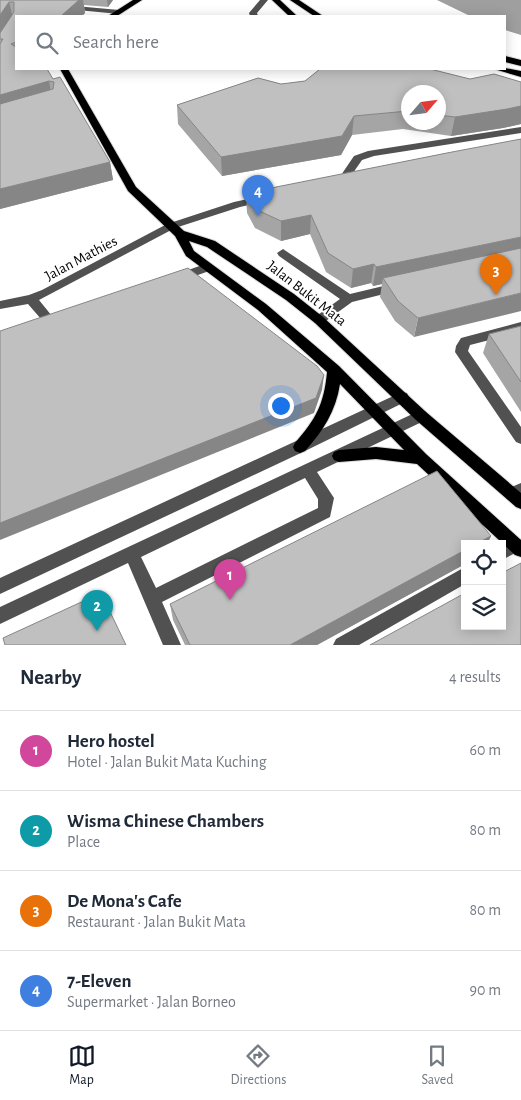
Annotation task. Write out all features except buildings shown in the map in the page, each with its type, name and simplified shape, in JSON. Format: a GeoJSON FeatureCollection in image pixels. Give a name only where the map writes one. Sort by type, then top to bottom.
{"type":"FeatureCollection","features":[{"type":"Feature","properties":{"kind":"main road"},"geometry":{"type":"LineString","coordinates":[[112,13],[138,0]]}},
{"type":"Feature","properties":{"kind":"main road"},"geometry":{"type":"LineString","coordinates":[[276,0],[292,15]]}},
{"type":"Feature","properties":{"kind":"main road"},"geometry":{"type":"LineString","coordinates":[[294,0],[317,15]]}},
{"type":"Feature","properties":{"kind":"main road"},"geometry":{"type":"LineString","coordinates":[[506,59],[521,63]]}},
{"type":"Feature","properties":{"kind":"main road"},"geometry":{"type":"LineString","coordinates":[[65,70],[132,189],[176,230],[190,253],[262,307],[334,370],[513,550]]}},
{"type":"Feature","properties":{"kind":"main road"},"geometry":{"type":"LineString","coordinates":[[503,70],[521,74]]}},
{"type":"Feature","properties":{"kind":"main road","name":"Jalan Bukit Mata"},"geometry":{"type":"LineString","coordinates":[[176,230],[211,244],[290,297],[319,320],[422,416],[518,495]]}},
{"type":"Feature","properties":{"kind":"main road"},"geometry":{"type":"LineString","coordinates":[[300,447],[314,431],[329,408],[333,390],[334,370]]}},
{"type":"Feature","properties":{"kind":"main road"},"geometry":{"type":"LineString","coordinates":[[339,456],[376,454],[421,458]]}},
{"type":"Feature","properties":{"kind":"street"},"geometry":{"type":"LineString","coordinates":[[58,6],[112,13],[114,0]]}},
{"type":"Feature","properties":{"kind":"street"},"geometry":{"type":"LineString","coordinates":[[254,15],[253,12],[264,0]]}},
{"type":"Feature","properties":{"kind":"street"},"geometry":{"type":"LineString","coordinates":[[361,178],[337,182],[358,158],[372,153],[521,130]]}},
{"type":"Feature","properties":{"kind":"street","name":"Jalan Mathies"},"geometry":{"type":"LineString","coordinates":[[0,305],[31,299],[46,293],[176,230],[238,204],[276,196]]}},
{"type":"Feature","properties":{"kind":"street"},"geometry":{"type":"LineString","coordinates":[[283,253],[348,299]]}},
{"type":"Feature","properties":{"kind":"street"},"geometry":{"type":"LineString","coordinates":[[162,284],[208,267]]}},
{"type":"Feature","properties":{"kind":"street"},"geometry":{"type":"LineString","coordinates":[[319,320],[348,299],[408,284]]}},
{"type":"Feature","properties":{"kind":"street"},"geometry":{"type":"LineString","coordinates":[[31,299],[57,322],[35,329]]}},
{"type":"Feature","properties":{"kind":"street"},"geometry":{"type":"LineString","coordinates":[[521,328],[466,341],[462,346],[461,352],[521,438]]}},
{"type":"Feature","properties":{"kind":"street"},"geometry":{"type":"LineString","coordinates":[[0,586],[375,412],[402,397]]}},
{"type":"Feature","properties":{"kind":"street"},"geometry":{"type":"LineString","coordinates":[[0,616],[422,416]]}},
{"type":"Feature","properties":{"kind":"street"},"geometry":{"type":"LineString","coordinates":[[152,598],[325,512],[326,498],[308,471]]}},
{"type":"Feature","properties":{"kind":"street"},"geometry":{"type":"LineString","coordinates":[[132,555],[172,645]]}},
{"type":"Feature","properties":{"kind":"street"},"geometry":{"type":"LineString","coordinates":[[342,645],[461,577]]}},
{"type":"Feature","properties":{"kind":"shaded area"},"geometry":{"type":"Polygon","coordinates":[[[437,0],[521,0],[521,35],[506,30],[506,15],[468,15],[437,0]]]}},
{"type":"Feature","properties":{"kind":"place","name":"7-Eleven"},"geometry":{"type":"Point","coordinates":[258,216]}},
{"type":"Feature","properties":{"kind":"place","name":"De Mona's Cafe"},"geometry":{"type":"Point","coordinates":[496,295]}},
{"type":"Feature","properties":{"kind":"place","name":"Hero hostel"},"geometry":{"type":"Point","coordinates":[230,600]}},
{"type":"Feature","properties":{"kind":"place","name":"Wisma Chinese Chambers"},"geometry":{"type":"Point","coordinates":[97,631]}}]}
